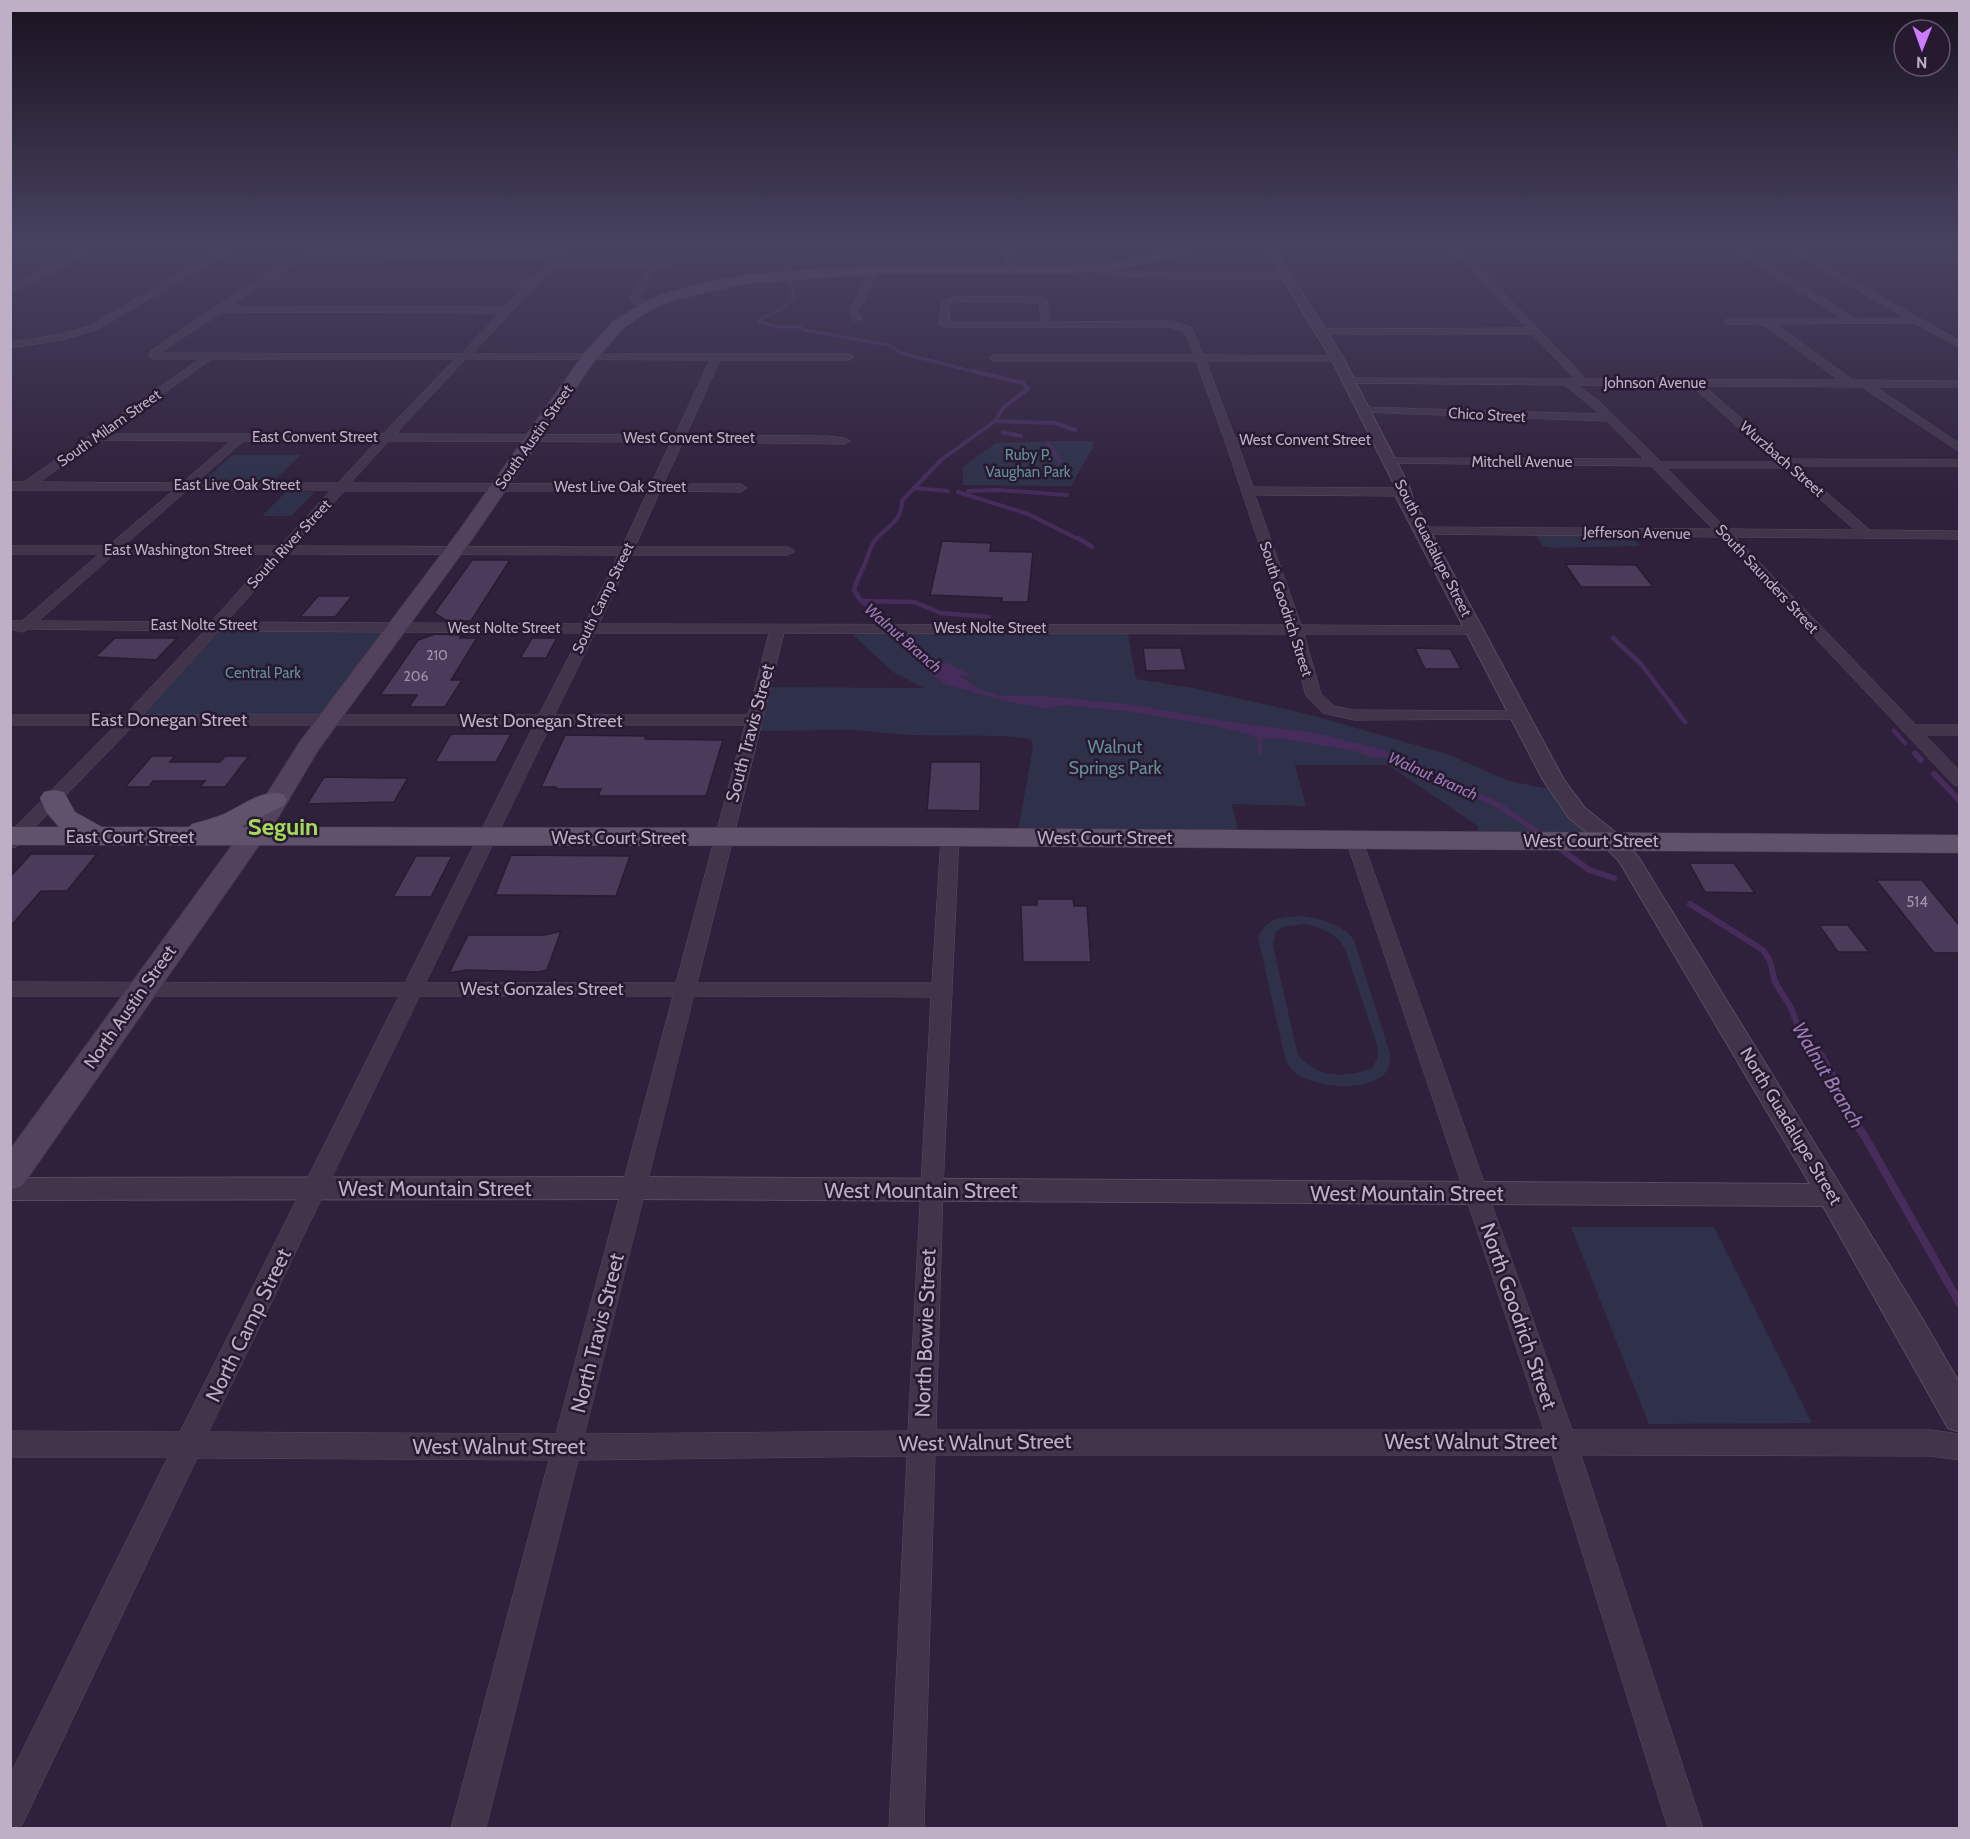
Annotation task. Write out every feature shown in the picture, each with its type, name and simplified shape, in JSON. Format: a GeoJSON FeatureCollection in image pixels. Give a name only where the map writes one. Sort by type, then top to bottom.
{"type":"FeatureCollection","features":[{"type":"Feature","properties":{"kind":"main road","name":"South Austin Street"},"geometry":{"type":"LineString","coordinates":[[250,837],[328,721],[500,486],[590,357],[616,329]]}},
{"type":"Feature","properties":{"kind":"main road"},"geometry":{"type":"LineString","coordinates":[[54,798],[56,808],[66,819],[99,837]]}},
{"type":"Feature","properties":{"kind":"main road"},"geometry":{"type":"LineString","coordinates":[[169,837],[232,821],[273,800]]}},
{"type":"Feature","properties":{"kind":"main road","name":"West Court Street"},"geometry":{"type":"LineString","coordinates":[[250,837],[950,837],[1959,843]]}},
{"type":"Feature","properties":{"kind":"main road","name":"East Court Street"},"geometry":{"type":"LineString","coordinates":[[13,839],[250,837]]}},
{"type":"Feature","properties":{"kind":"main road","name":"North Austin Street"},"geometry":{"type":"LineString","coordinates":[[10,1177],[250,837]]}},
{"type":"Feature","properties":{"kind":"street"},"geometry":{"type":"LineString","coordinates":[[10,345],[62,337],[89,329]]}},
{"type":"Feature","properties":{"kind":"street"},"geometry":{"type":"LineString","coordinates":[[189,329],[153,356],[208,358],[849,357]]}},
{"type":"Feature","properties":{"kind":"street","name":"South River Street"},"geometry":{"type":"LineString","coordinates":[[13,839],[192,655],[216,625],[343,485],[488,329]]}},
{"type":"Feature","properties":{"kind":"street","name":"South Goodrich Street"},"geometry":{"type":"LineString","coordinates":[[1187,329],[1231,441],[1314,696],[1329,710],[1347,714],[1520,716]]}},
{"type":"Feature","properties":{"kind":"street","name":"South Guadalupe Street"},"geometry":{"type":"LineString","coordinates":[[1320,329],[1350,381],[1423,531],[1569,804],[1612,841]]}},
{"type":"Feature","properties":{"kind":"street"},"geometry":{"type":"LineString","coordinates":[[1775,329],[1851,384]]}},
{"type":"Feature","properties":{"kind":"street"},"geometry":{"type":"LineString","coordinates":[[1931,329],[1959,345]]}},
{"type":"Feature","properties":{"kind":"street"},"geometry":{"type":"LineString","coordinates":[[1322,332],[1532,331],[1584,383]]}},
{"type":"Feature","properties":{"kind":"street","name":"South Milam Street"},"geometry":{"type":"LineString","coordinates":[[10,498],[208,358]]}},
{"type":"Feature","properties":{"kind":"street","name":"South Camp Street"},"geometry":{"type":"LineString","coordinates":[[487,837],[545,721],[716,358]]}},
{"type":"Feature","properties":{"kind":"street"},"geometry":{"type":"LineString","coordinates":[[993,358],[1337,358]]}},
{"type":"Feature","properties":{"kind":"street","name":"Johnson Avenue"},"geometry":{"type":"LineString","coordinates":[[1350,381],[1959,384]]}},
{"type":"Feature","properties":{"kind":"street","name":"South Saunders Street"},"geometry":{"type":"LineString","coordinates":[[1569,383],[1582,391],[1656,464],[1959,781]]}},
{"type":"Feature","properties":{"kind":"street","name":"Wurzbach Street"},"geometry":{"type":"LineString","coordinates":[[1695,383],[1868,535]]}},
{"type":"Feature","properties":{"kind":"street"},"geometry":{"type":"LineString","coordinates":[[1865,384],[1959,448]]}},
{"type":"Feature","properties":{"kind":"street","name":"Chico Street"},"geometry":{"type":"LineString","coordinates":[[1364,410],[1609,418]]}},
{"type":"Feature","properties":{"kind":"street","name":"East Convent Street"},"geometry":{"type":"LineString","coordinates":[[96,437],[534,437]]}},
{"type":"Feature","properties":{"kind":"street"},"geometry":{"type":"LineString","coordinates":[[10,638],[242,437]]}},
{"type":"Feature","properties":{"kind":"street","name":"West Convent Street"},"geometry":{"type":"LineString","coordinates":[[534,437],[844,441]]}},
{"type":"Feature","properties":{"kind":"street","name":"West Convent Street"},"geometry":{"type":"LineString","coordinates":[[1231,441],[1378,440]]}},
{"type":"Feature","properties":{"kind":"street","name":"Mitchell Avenue"},"geometry":{"type":"LineString","coordinates":[[1389,461],[1959,464]]}},
{"type":"Feature","properties":{"kind":"street","name":"East Live Oak Street"},"geometry":{"type":"LineString","coordinates":[[10,486],[500,486]]}},
{"type":"Feature","properties":{"kind":"street","name":"West Live Oak Street"},"geometry":{"type":"LineString","coordinates":[[500,486],[741,488]]}},
{"type":"Feature","properties":{"kind":"street"},"geometry":{"type":"LineString","coordinates":[[1248,491],[1403,492]]}},
{"type":"Feature","properties":{"kind":"street","name":"Jefferson Avenue"},"geometry":{"type":"LineString","coordinates":[[1423,531],[1959,536]]}},
{"type":"Feature","properties":{"kind":"street","name":"East Washington Street"},"geometry":{"type":"LineString","coordinates":[[10,550],[788,551]]}},
{"type":"Feature","properties":{"kind":"street","name":"East Nolte Street"},"geometry":{"type":"LineString","coordinates":[[10,625],[397,628]]}},
{"type":"Feature","properties":{"kind":"street","name":"West Nolte Street"},"geometry":{"type":"LineString","coordinates":[[397,628],[1475,630]]}},
{"type":"Feature","properties":{"kind":"street","name":"South Travis Street"},"geometry":{"type":"LineString","coordinates":[[723,838],[778,628]]}},
{"type":"Feature","properties":{"kind":"street","name":"East Donegan Street"},"geometry":{"type":"LineString","coordinates":[[10,720],[328,721]]}},
{"type":"Feature","properties":{"kind":"street","name":"West Donegan Street"},"geometry":{"type":"LineString","coordinates":[[328,721],[754,720]]}},
{"type":"Feature","properties":{"kind":"street"},"geometry":{"type":"LineString","coordinates":[[1911,730],[1959,730]]}},
{"type":"Feature","properties":{"kind":"street","name":"North Camp Street"},"geometry":{"type":"LineString","coordinates":[[10,1813],[487,837]]}},
{"type":"Feature","properties":{"kind":"street","name":"North Bowie Street"},"geometry":{"type":"LineString","coordinates":[[907,1828],[931,1189],[950,837]]}},
{"type":"Feature","properties":{"kind":"street","name":"North Travis Street"},"geometry":{"type":"LineString","coordinates":[[469,1828],[723,838]]}},
{"type":"Feature","properties":{"kind":"street","name":"North Goodrich Street"},"geometry":{"type":"LineString","coordinates":[[1355,840],[1562,1441],[1686,1828]]}},
{"type":"Feature","properties":{"kind":"street","name":"North Guadalupe Street"},"geometry":{"type":"LineString","coordinates":[[1612,841],[1628,858],[1689,957],[1911,1329],[1959,1417]]}},
{"type":"Feature","properties":{"kind":"street","name":"West Gonzales Street"},"geometry":{"type":"LineString","coordinates":[[10,989],[942,990]]}},
{"type":"Feature","properties":{"kind":"street","name":"West Mountain Street"},"geometry":{"type":"LineString","coordinates":[[10,1189],[633,1188],[1832,1195]]}},
{"type":"Feature","properties":{"kind":"street","name":"West Walnut Street"},"geometry":{"type":"LineString","coordinates":[[10,1444],[568,1447],[921,1443],[1562,1441],[1930,1443],[1959,1447]]}},
{"type":"Feature","properties":{"kind":"green space","name":"Ruby P. Vaughan Park"},"geometry":{"type":"Polygon","coordinates":[[[1093,441],[1093,447],[1071,486],[963,485],[963,467],[996,443],[1093,441]]]}},
{"type":"Feature","properties":{"kind":"green space"},"geometry":{"type":"Polygon","coordinates":[[[232,455],[301,455],[274,481],[205,480],[232,455]]]}},
{"type":"Feature","properties":{"kind":"green space"},"geometry":{"type":"Polygon","coordinates":[[[287,491],[315,492],[291,516],[262,516],[287,491]]]}},
{"type":"Feature","properties":{"kind":"green space"},"geometry":{"type":"Polygon","coordinates":[[[1541,535],[1626,536],[1633,538],[1640,546],[1552,548],[1543,546],[1537,537],[1541,535]]]}},
{"type":"Feature","properties":{"kind":"green space","name":"Central Park"},"geometry":{"type":"Polygon","coordinates":[[[216,625],[397,628],[328,721],[130,720],[216,625]]]}},
{"type":"Feature","properties":{"kind":"green space","name":"Walnut Springs Park"},"geometry":{"type":"Polygon","coordinates":[[[855,628],[1127,628],[1136,679],[1193,688],[1311,715],[1447,754],[1509,781],[1561,791],[1612,841],[1472,841],[1479,827],[1388,765],[1295,765],[1306,806],[1232,804],[1240,840],[1019,838],[1019,826],[1033,747],[1031,739],[1004,736],[906,735],[854,730],[751,731],[762,687],[924,688],[893,672],[854,636],[855,628]]]}},
{"type":"Feature","properties":{"kind":"green space"},"geometry":{"type":"Polygon","coordinates":[[[1300,916],[1330,922],[1343,929],[1354,940],[1390,1053],[1390,1063],[1386,1072],[1367,1084],[1339,1086],[1312,1081],[1292,1070],[1285,1058],[1258,937],[1270,922],[1300,916]],[[1304,924],[1283,927],[1276,932],[1273,946],[1298,1055],[1314,1068],[1332,1074],[1352,1074],[1372,1068],[1377,1059],[1378,1048],[1345,949],[1333,935],[1323,929],[1304,924]]]}},
{"type":"Feature","properties":{"kind":"green space"},"geometry":{"type":"Polygon","coordinates":[[[1571,1227],[1714,1227],[1812,1423],[1649,1424],[1571,1227]]]}},
{"type":"Feature","properties":{"kind":"shaded area"},"geometry":{"type":"Polygon","coordinates":[[[946,662],[969,674],[969,677],[957,674],[977,688],[999,696],[1045,696],[1136,705],[1217,720],[1317,733],[1385,750],[1386,756],[1375,758],[1354,751],[1284,739],[1261,738],[1216,726],[1132,712],[1064,705],[1046,709],[1005,701],[941,683],[941,680],[930,674],[930,671],[946,662]]]}},
{"type":"Feature","properties":{"kind":"building"},"geometry":{"type":"Polygon","coordinates":[[[942,541],[991,543],[990,551],[1033,552],[1028,602],[1002,602],[1002,598],[930,595],[942,541]]]}},
{"type":"Feature","properties":{"kind":"building"},"geometry":{"type":"Polygon","coordinates":[[[472,560],[510,560],[471,621],[447,621],[434,613],[472,560]]]}},
{"type":"Feature","properties":{"kind":"building"},"geometry":{"type":"Polygon","coordinates":[[[1565,564],[1636,565],[1653,587],[1581,587],[1565,564]]]}},
{"type":"Feature","properties":{"kind":"building"},"geometry":{"type":"Polygon","coordinates":[[[318,596],[352,596],[335,617],[300,617],[318,596]]]}},
{"type":"Feature","properties":{"kind":"building"},"geometry":{"type":"Polygon","coordinates":[[[435,634],[477,638],[451,680],[462,680],[445,707],[409,707],[417,695],[380,695],[418,640],[435,634]]]}},
{"type":"Feature","properties":{"kind":"building"},"geometry":{"type":"Polygon","coordinates":[[[115,638],[177,638],[156,660],[95,657],[115,638]]]}},
{"type":"Feature","properties":{"kind":"building"},"geometry":{"type":"Polygon","coordinates":[[[532,638],[557,638],[546,658],[520,658],[532,638]]]}},
{"type":"Feature","properties":{"kind":"building"},"geometry":{"type":"Polygon","coordinates":[[[1143,648],[1181,648],[1186,670],[1146,671],[1143,648]]]}},
{"type":"Feature","properties":{"kind":"building"},"geometry":{"type":"Polygon","coordinates":[[[1415,648],[1450,649],[1461,669],[1425,669],[1415,648]]]}},
{"type":"Feature","properties":{"kind":"building"},"geometry":{"type":"Polygon","coordinates":[[[451,734],[511,734],[496,762],[435,762],[451,734]]]}},
{"type":"Feature","properties":{"kind":"building"},"geometry":{"type":"Polygon","coordinates":[[[565,735],[723,740],[706,796],[598,796],[601,789],[541,787],[565,735]]]}},
{"type":"Feature","properties":{"kind":"building"},"geometry":{"type":"Polygon","coordinates":[[[152,756],[175,756],[170,762],[220,762],[225,756],[249,756],[225,787],[200,787],[205,781],[153,781],[149,787],[125,787],[152,756]]]}},
{"type":"Feature","properties":{"kind":"building"},"geometry":{"type":"Polygon","coordinates":[[[931,762],[981,762],[980,811],[927,810],[931,762]]]}},
{"type":"Feature","properties":{"kind":"building"},"geometry":{"type":"Polygon","coordinates":[[[324,777],[408,778],[394,802],[307,804],[324,777]]]}},
{"type":"Feature","properties":{"kind":"building"},"geometry":{"type":"Polygon","coordinates":[[[31,854],[97,854],[67,891],[41,891],[10,927],[10,877],[31,854]]]}},
{"type":"Feature","properties":{"kind":"building"},"geometry":{"type":"Polygon","coordinates":[[[511,855],[630,856],[616,896],[495,895],[511,855]]]}},
{"type":"Feature","properties":{"kind":"building"},"geometry":{"type":"Polygon","coordinates":[[[416,856],[452,856],[431,897],[393,897],[416,856]]]}},
{"type":"Feature","properties":{"kind":"building"},"geometry":{"type":"Polygon","coordinates":[[[1689,863],[1734,863],[1755,893],[1705,892],[1689,863]]]}},
{"type":"Feature","properties":{"kind":"building"},"geometry":{"type":"Polygon","coordinates":[[[1876,880],[1922,880],[1959,925],[1959,953],[1934,953],[1876,880]]]}},
{"type":"Feature","properties":{"kind":"building"},"geometry":{"type":"Polygon","coordinates":[[[1037,899],[1073,899],[1074,906],[1087,906],[1091,962],[1023,962],[1021,905],[1037,905],[1037,899]]]}},
{"type":"Feature","properties":{"kind":"building"},"geometry":{"type":"Polygon","coordinates":[[[1819,925],[1848,925],[1869,952],[1838,952],[1819,925]]]}},
{"type":"Feature","properties":{"kind":"building"},"geometry":{"type":"Polygon","coordinates":[[[561,931],[547,970],[538,972],[467,970],[449,973],[468,935],[545,935],[561,931]]]}},
{"type":"Feature","properties":{"kind":"waterway","name":"Walnut Branch"},"geometry":{"type":"LineString","coordinates":[[803,329],[889,345],[901,353],[979,373]]}},
{"type":"Feature","properties":{"kind":"waterway","name":"Walnut Branch"},"geometry":{"type":"LineString","coordinates":[[973,371],[1023,383],[1028,389],[1004,407],[995,421]]}},
{"type":"Feature","properties":{"kind":"waterway","name":"Walnut Branch"},"geometry":{"type":"LineString","coordinates":[[914,488],[941,460],[995,421]]}},
{"type":"Feature","properties":{"kind":"waterway"},"geometry":{"type":"LineString","coordinates":[[995,421],[1055,423],[1075,430]]}},
{"type":"Feature","properties":{"kind":"waterway"},"geometry":{"type":"LineString","coordinates":[[1003,432],[1021,436]]}},
{"type":"Feature","properties":{"kind":"waterway"},"geometry":{"type":"LineString","coordinates":[[1048,444],[1060,461]]}},
{"type":"Feature","properties":{"kind":"waterway","name":"Walnut Branch"},"geometry":{"type":"LineString","coordinates":[[877,538],[900,514],[902,501],[914,488]]}},
{"type":"Feature","properties":{"kind":"waterway"},"geometry":{"type":"LineString","coordinates":[[914,488],[948,491]]}},
{"type":"Feature","properties":{"kind":"waterway"},"geometry":{"type":"LineString","coordinates":[[968,491],[997,490],[1067,495]]}},
{"type":"Feature","properties":{"kind":"waterway"},"geometry":{"type":"LineString","coordinates":[[958,492],[1028,514],[1080,540]]}},
{"type":"Feature","properties":{"kind":"waterway","name":"Walnut Branch"},"geometry":{"type":"LineString","coordinates":[[861,601],[854,590],[877,538]]}},
{"type":"Feature","properties":{"kind":"waterway"},"geometry":{"type":"LineString","coordinates":[[1078,538],[1092,547]]}},
{"type":"Feature","properties":{"kind":"waterway"},"geometry":{"type":"LineString","coordinates":[[861,601],[914,602],[941,613],[989,617]]}},
{"type":"Feature","properties":{"kind":"waterway","name":"Walnut Branch"},"geometry":{"type":"LineString","coordinates":[[861,601],[911,640],[941,672]]}},
{"type":"Feature","properties":{"kind":"waterway"},"geometry":{"type":"LineString","coordinates":[[1613,638],[1641,664],[1685,722]]}},
{"type":"Feature","properties":{"kind":"waterway"},"geometry":{"type":"LineString","coordinates":[[1894,731],[1905,743]]}},
{"type":"Feature","properties":{"kind":"waterway"},"geometry":{"type":"LineString","coordinates":[[1259,732],[1260,752]]}},
{"type":"Feature","properties":{"kind":"waterway","name":"Walnut Branch"},"geometry":{"type":"LineString","coordinates":[[1382,754],[1378,753],[1397,757],[1500,806],[1542,835]]}},
{"type":"Feature","properties":{"kind":"waterway"},"geometry":{"type":"LineString","coordinates":[[1915,753],[1921,760]]}},
{"type":"Feature","properties":{"kind":"waterway"},"geometry":{"type":"LineString","coordinates":[[1934,774],[1960,801]]}},
{"type":"Feature","properties":{"kind":"waterway","name":"Walnut Branch"},"geometry":{"type":"LineString","coordinates":[[1558,847],[1589,870],[1614,878]]}},
{"type":"Feature","properties":{"kind":"waterway","name":"Walnut Branch"},"geometry":{"type":"LineString","coordinates":[[1690,904],[1763,950],[1770,961],[1775,982],[1791,1008],[1799,1029]]}},
{"type":"Feature","properties":{"kind":"waterway","name":"Walnut Branch"},"geometry":{"type":"LineString","coordinates":[[1799,1028],[1803,1039],[1821,1056],[1832,1075],[1837,1097],[1865,1137],[1960,1304]]}},
{"type":"Feature","properties":{"kind":"district","name":"Seguin"},"geometry":{"type":"Point","coordinates":[283,826]}}]}
